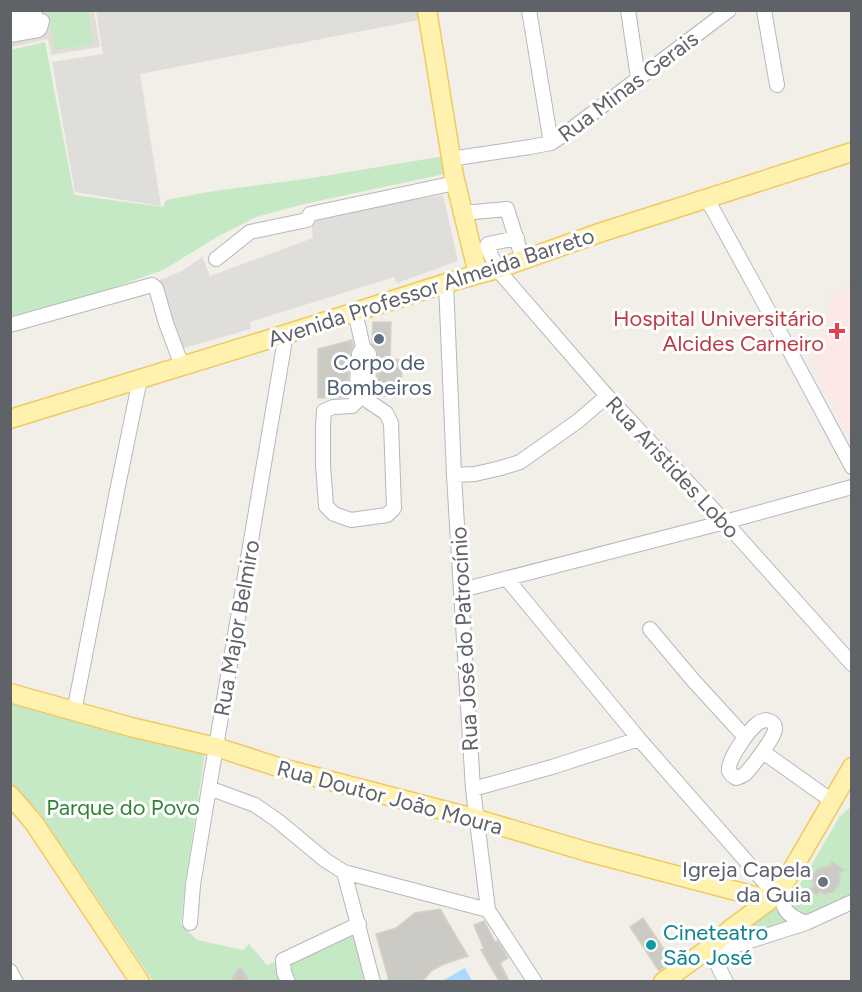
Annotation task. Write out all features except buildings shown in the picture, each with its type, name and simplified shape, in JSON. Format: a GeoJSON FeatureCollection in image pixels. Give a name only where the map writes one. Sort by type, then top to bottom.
{"type":"FeatureCollection","features":[{"type":"Feature","properties":{"kind":"main road"},"geometry":{"type":"LineString","coordinates":[[427,10],[450,159],[478,274]]}},
{"type":"Feature","properties":{"kind":"main road","name":"Avenida Professor Almeida Barreto"},"geometry":{"type":"LineString","coordinates":[[10,419],[497,269],[602,232],[852,152]]}},
{"type":"Feature","properties":{"kind":"main road","name":"Rua Doutor João Moura"},"geometry":{"type":"LineString","coordinates":[[10,693],[131,727],[216,747],[278,767],[477,819],[588,852],[775,894]]}},
{"type":"Feature","properties":{"kind":"main road"},"geometry":{"type":"LineString","coordinates":[[663,981],[711,950],[732,928],[775,894],[840,797],[852,767]]}},
{"type":"Feature","properties":{"kind":"main road"},"geometry":{"type":"LineString","coordinates":[[10,795],[40,831],[140,981]]}},
{"type":"Feature","properties":{"kind":"street"},"geometry":{"type":"LineString","coordinates":[[529,10],[551,142]]}},
{"type":"Feature","properties":{"kind":"street"},"geometry":{"type":"LineString","coordinates":[[628,10],[638,78]]}},
{"type":"Feature","properties":{"kind":"street","name":"Rua Minas Gerais"},"geometry":{"type":"LineString","coordinates":[[450,159],[551,142],[569,131],[729,10]]}},
{"type":"Feature","properties":{"kind":"street"},"geometry":{"type":"LineString","coordinates":[[764,10],[777,84]]}},
{"type":"Feature","properties":{"kind":"street"},"geometry":{"type":"LineString","coordinates":[[10,15],[32,11],[37,22]]}},
{"type":"Feature","properties":{"kind":"street"},"geometry":{"type":"LineString","coordinates":[[10,27],[42,21],[38,30],[10,35]]}},
{"type":"Feature","properties":{"kind":"street"},"geometry":{"type":"LineString","coordinates":[[216,259],[250,232],[307,220],[310,214],[455,183]]}},
{"type":"Feature","properties":{"kind":"street"},"geometry":{"type":"LineString","coordinates":[[707,200],[852,467]]}},
{"type":"Feature","properties":{"kind":"street"},"geometry":{"type":"LineString","coordinates":[[463,213],[507,208],[523,260]]}},
{"type":"Feature","properties":{"kind":"street"},"geometry":{"type":"LineString","coordinates":[[497,269],[486,248],[488,244],[517,238]]}},
{"type":"Feature","properties":{"kind":"street","name":"Rua Aristides Lobo"},"geometry":{"type":"LineString","coordinates":[[497,269],[607,396],[852,664]]}},
{"type":"Feature","properties":{"kind":"street","name":"Rua José do Patrocínio"},"geometry":{"type":"LineString","coordinates":[[446,283],[454,476],[472,789],[488,910],[535,981]]}},
{"type":"Feature","properties":{"kind":"street"},"geometry":{"type":"LineString","coordinates":[[10,325],[153,285],[156,288],[182,366]]}},
{"type":"Feature","properties":{"kind":"street"},"geometry":{"type":"LineString","coordinates":[[355,312],[363,347],[369,354],[368,401],[386,413],[391,423],[394,508],[387,515],[351,520],[334,514],[326,506],[322,465],[323,425],[324,411],[333,407],[352,406],[356,402],[359,354],[363,347]]}},
{"type":"Feature","properties":{"kind":"street","name":"Rua Major Belmiro"},"geometry":{"type":"LineString","coordinates":[[189,923],[208,788],[286,334]]}},
{"type":"Feature","properties":{"kind":"street"},"geometry":{"type":"LineString","coordinates":[[74,712],[140,379]]}},
{"type":"Feature","properties":{"kind":"street"},"geometry":{"type":"LineString","coordinates":[[454,476],[475,474],[520,462],[578,421],[607,396]]}},
{"type":"Feature","properties":{"kind":"street"},"geometry":{"type":"LineString","coordinates":[[462,590],[852,487]]}},
{"type":"Feature","properties":{"kind":"street"},"geometry":{"type":"LineString","coordinates":[[507,579],[639,739],[782,901],[784,910],[794,918],[806,923]]}},
{"type":"Feature","properties":{"kind":"street"},"geometry":{"type":"LineString","coordinates":[[650,629],[745,737]]}},
{"type":"Feature","properties":{"kind":"street"},"geometry":{"type":"LineString","coordinates":[[766,720],[771,721],[775,729],[774,735],[763,752],[744,775],[736,778],[730,773],[730,762],[745,737],[756,724],[766,720]]}},
{"type":"Feature","properties":{"kind":"street"},"geometry":{"type":"LineString","coordinates":[[472,789],[552,767],[639,739]]}},
{"type":"Feature","properties":{"kind":"street"},"geometry":{"type":"LineString","coordinates":[[763,752],[840,797]]}},
{"type":"Feature","properties":{"kind":"street"},"geometry":{"type":"LineString","coordinates":[[208,788],[255,805],[325,860],[344,872],[488,910]]}},
{"type":"Feature","properties":{"kind":"street"},"geometry":{"type":"LineString","coordinates":[[344,872],[373,981]]}},
{"type":"Feature","properties":{"kind":"street"},"geometry":{"type":"LineString","coordinates":[[726,981],[711,950],[806,923],[852,903]]}},
{"type":"Feature","properties":{"kind":"street"},"geometry":{"type":"LineString","coordinates":[[288,981],[284,972],[283,960],[358,924]]}},
{"type":"Feature","properties":{"kind":"street"},"geometry":{"type":"LineString","coordinates":[[10,971],[16,981]]}},
{"type":"Feature","properties":{"kind":"shaded area"},"geometry":{"type":"Polygon","coordinates":[[[423,10],[424,19],[140,74],[161,206],[75,192],[52,62],[103,54],[96,11],[423,10]]]}},
{"type":"Feature","properties":{"kind":"shaded area"},"geometry":{"type":"Polygon","coordinates":[[[10,11],[94,11],[100,47],[51,55],[48,39],[11,47],[10,11]]]}},
{"type":"Feature","properties":{"kind":"shaded area"},"geometry":{"type":"Polygon","coordinates":[[[443,195],[458,261],[397,283],[394,277],[250,322],[251,329],[180,349],[157,281],[182,271],[202,257],[210,276],[313,238],[310,217],[443,195]]]}},
{"type":"Feature","properties":{"kind":"shaded area","name":"Hospital Universitário Alcides Carneiro"},"geometry":{"type":"Polygon","coordinates":[[[851,280],[851,443],[814,366],[831,296],[851,280]]]}},
{"type":"Feature","properties":{"kind":"green space"},"geometry":{"type":"Polygon","coordinates":[[[48,11],[88,11],[93,44],[55,50],[48,11]]]}},
{"type":"Feature","properties":{"kind":"green space"},"geometry":{"type":"Polygon","coordinates":[[[45,42],[74,195],[163,207],[166,200],[208,192],[445,156],[449,173],[304,204],[256,217],[217,237],[163,270],[98,293],[11,316],[11,50],[45,42]]]}},
{"type":"Feature","properties":{"kind":"green space","name":"Parque do Povo"},"geometry":{"type":"Polygon","coordinates":[[[10,704],[205,753],[181,924],[197,940],[243,950],[249,944],[267,965],[356,929],[369,981],[153,981],[39,812],[11,786],[10,704]]]}},
{"type":"Feature","properties":{"kind":"green space"},"geometry":{"type":"Polygon","coordinates":[[[851,807],[851,896],[802,920],[788,905],[840,816],[851,807]]]}},
{"type":"Feature","properties":{"kind":"green space"},"geometry":{"type":"Polygon","coordinates":[[[778,902],[796,922],[721,948],[778,902]]]}},
{"type":"Feature","properties":{"kind":"water"},"geometry":{"type":"Polygon","coordinates":[[[465,968],[472,981],[442,981],[465,968]]]}},
{"type":"Feature","properties":{"kind":"place","name":"Hospital Universitário Alcides Carneiro"},"geometry":{"type":"Point","coordinates":[837,331]}},
{"type":"Feature","properties":{"kind":"place","name":"Corpo de Bombeiros"},"geometry":{"type":"Point","coordinates":[379,339]}},
{"type":"Feature","properties":{"kind":"place","name":"Igreja Capela da Guia"},"geometry":{"type":"Point","coordinates":[823,882]}},
{"type":"Feature","properties":{"kind":"place","name":"Cineteatro São José"},"geometry":{"type":"Point","coordinates":[651,945]}}]}
